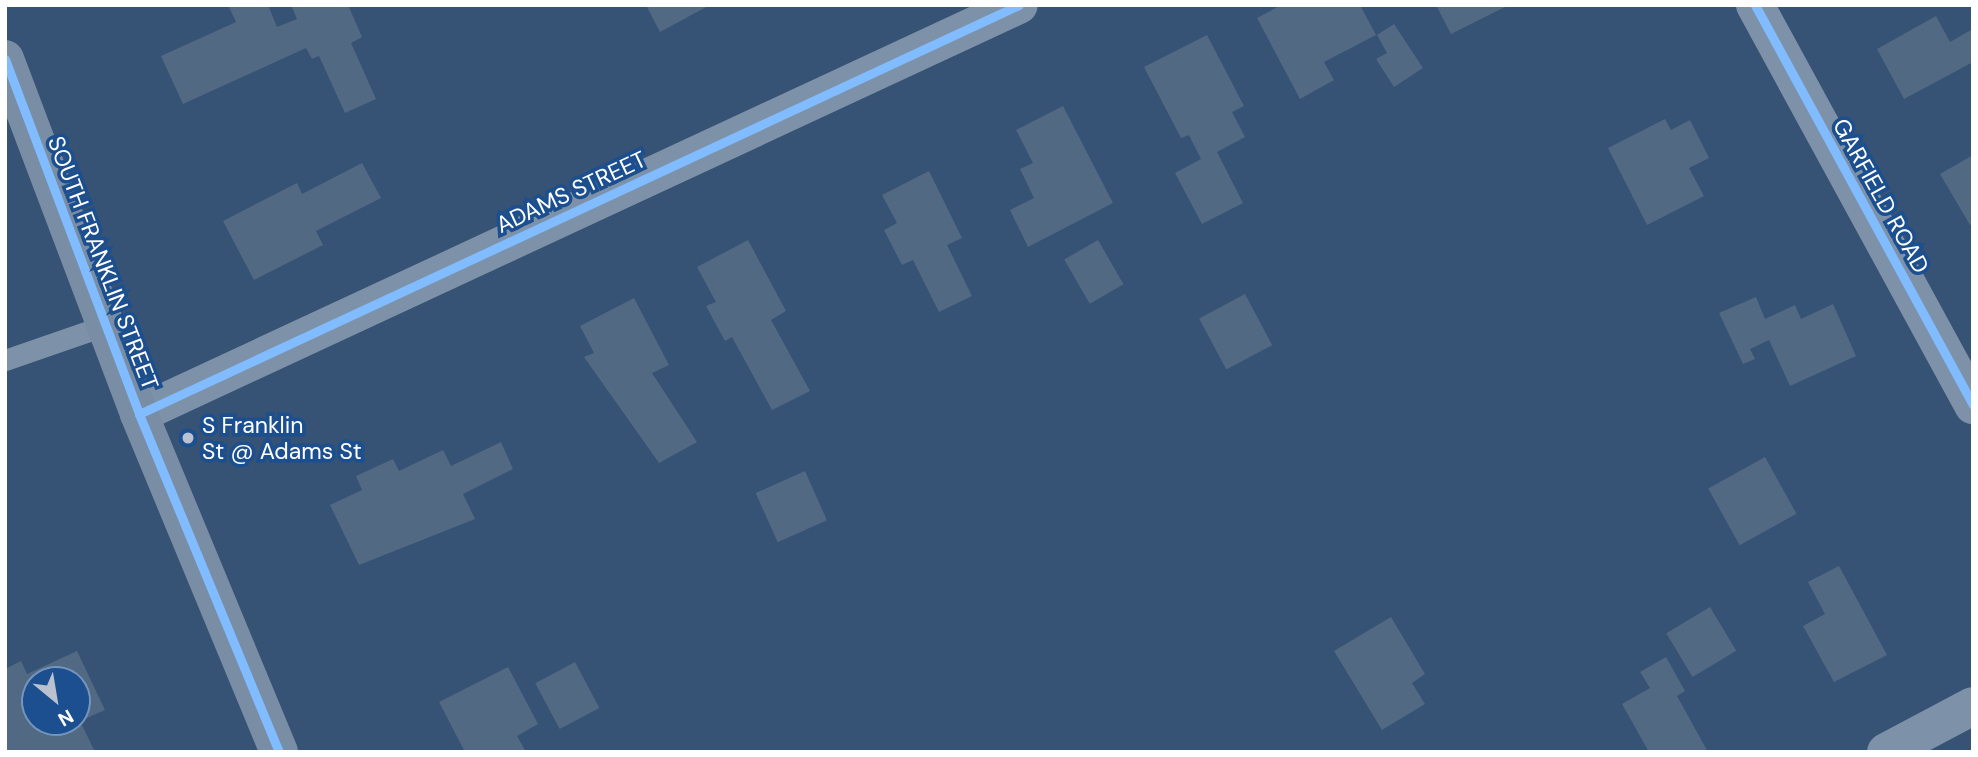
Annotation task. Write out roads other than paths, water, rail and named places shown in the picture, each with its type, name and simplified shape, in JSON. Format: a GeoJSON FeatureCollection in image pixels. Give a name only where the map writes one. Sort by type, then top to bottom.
{"type":"FeatureCollection","features":[{"type":"Feature","properties":{"kind":"main road","name":"SOUTH FRANKLIN STREET"},"geometry":{"type":"LineString","coordinates":[[5,59],[139,414],[279,752]]}},
{"type":"Feature","properties":{"kind":"street","name":"ADAMS STREET"},"geometry":{"type":"LineString","coordinates":[[139,414],[1019,5]]}},
{"type":"Feature","properties":{"kind":"street","name":"GARFIELD ROAD"},"geometry":{"type":"LineString","coordinates":[[1755,5],[1973,405]]}},
{"type":"Feature","properties":{"kind":"street"},"geometry":{"type":"LineString","coordinates":[[1886,752],[1973,706]]}},
{"type":"Feature","properties":{"kind":"lane"},"geometry":{"type":"LineString","coordinates":[[5,360],[106,325]]}},
{"type":"Feature","properties":{"kind":"place","name":"S Franklin St @ Adams St"},"geometry":{"type":"Point","coordinates":[188,438]}}]}
